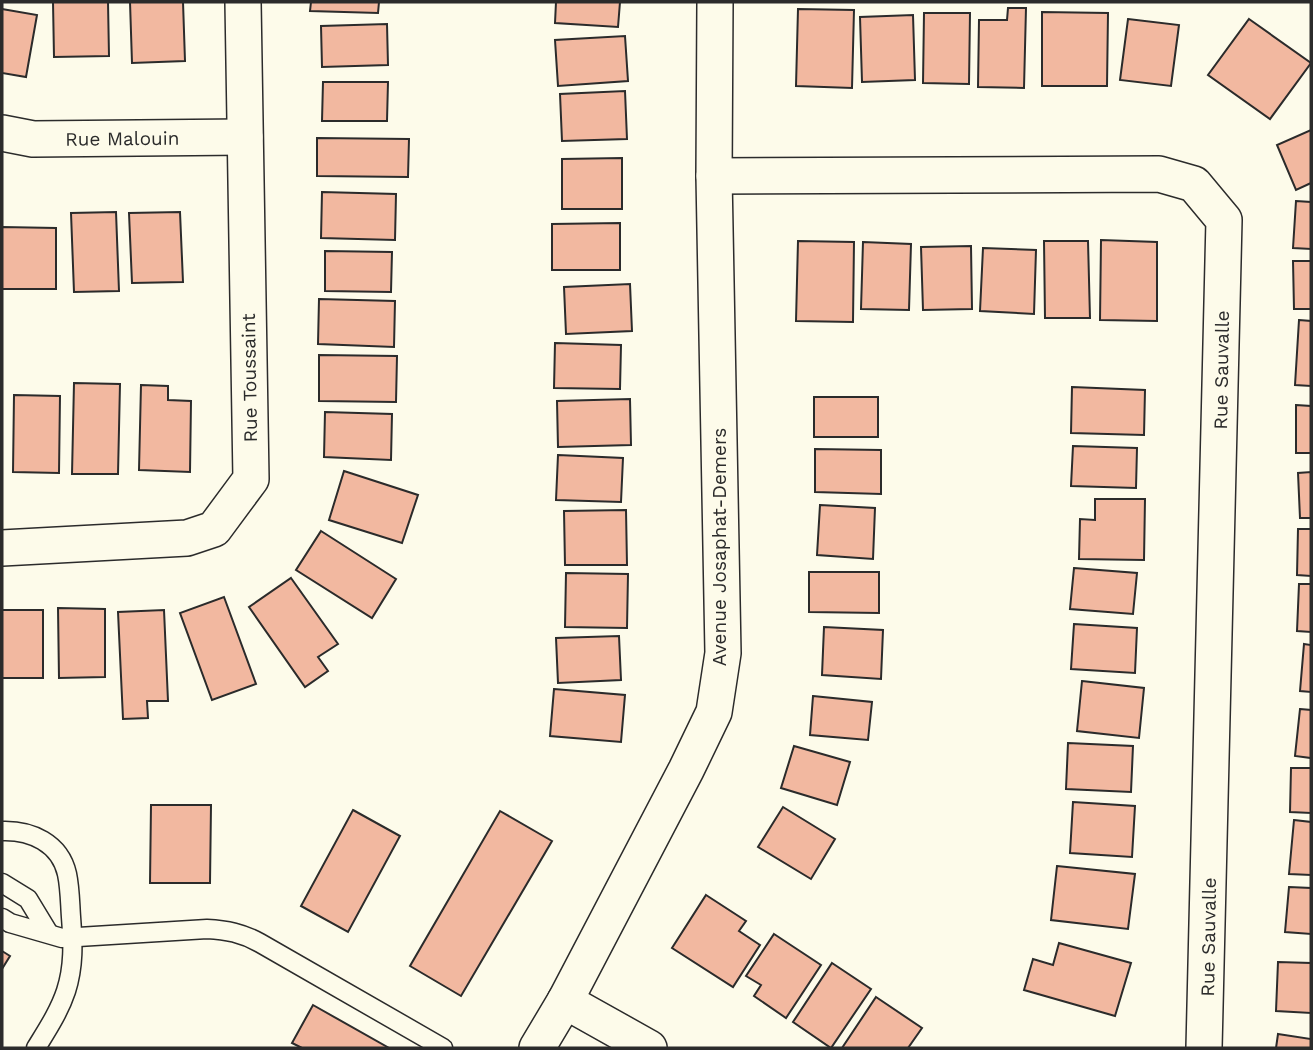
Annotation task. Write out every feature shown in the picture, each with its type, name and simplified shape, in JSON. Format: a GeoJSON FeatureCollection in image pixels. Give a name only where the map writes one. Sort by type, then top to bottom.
{"type":"FeatureCollection","features":[{"type":"Feature","properties":{"kind":"street","name":"Rue Toussaint"},"geometry":{"type":"LineString","coordinates":[[2,548],[187,538],[214,529],[251,479],[243,2]]}},
{"type":"Feature","properties":{"kind":"street","name":"Avenue Josaphat-Demers"},"geometry":{"type":"LineString","coordinates":[[537,1048],[565,1001],[714,712],[723,653],[714,176],[715,2]]}},
{"type":"Feature","properties":{"kind":"street","name":"Rue Malouin"},"geometry":{"type":"LineString","coordinates":[[2,133],[33,139],[244,137]]}},
{"type":"Feature","properties":{"kind":"street","name":"Rue Sauvalle"},"geometry":{"type":"LineString","coordinates":[[714,176],[1160,174],[1194,184],[1224,220],[1204,1048]]}},
{"type":"Feature","properties":{"kind":"street"},"geometry":{"type":"LineString","coordinates":[[565,1001],[649,1048]]}},
{"type":"Feature","properties":{"kind":"lane"},"geometry":{"type":"LineString","coordinates":[[2,831],[32,834],[41,839],[58,854],[67,873],[73,959],[58,1012],[36,1048]]}},
{"type":"Feature","properties":{"kind":"lane"},"geometry":{"type":"LineString","coordinates":[[2,883],[28,899],[48,932]]}},
{"type":"Feature","properties":{"kind":"lane"},"geometry":{"type":"LineString","coordinates":[[2,918],[56,937],[207,929],[239,933],[443,1048]]}},
{"type":"Feature","properties":{"kind":"building"},"geometry":{"type":"Polygon","coordinates":[[[53,2],[108,2],[109,56],[54,57],[53,2]]]}},
{"type":"Feature","properties":{"kind":"building"},"geometry":{"type":"Polygon","coordinates":[[[130,2],[183,2],[185,61],[132,63],[130,2]]]}},
{"type":"Feature","properties":{"kind":"building"},"geometry":{"type":"Polygon","coordinates":[[[311,2],[379,2],[378,13],[310,11],[311,2]]]}},
{"type":"Feature","properties":{"kind":"building"},"geometry":{"type":"Polygon","coordinates":[[[556,2],[620,2],[618,27],[555,23],[556,2]]]}},
{"type":"Feature","properties":{"kind":"building"},"geometry":{"type":"Polygon","coordinates":[[[1008,8],[1026,8],[1024,88],[978,87],[979,20],[1007,20],[1008,8]]]}},
{"type":"Feature","properties":{"kind":"building"},"geometry":{"type":"Polygon","coordinates":[[[2,9],[37,15],[26,77],[2,73],[2,9]]]}},
{"type":"Feature","properties":{"kind":"building"},"geometry":{"type":"Polygon","coordinates":[[[798,9],[854,10],[852,88],[796,86],[798,9]]]}},
{"type":"Feature","properties":{"kind":"building"},"geometry":{"type":"Polygon","coordinates":[[[1042,12],[1108,13],[1107,86],[1042,86],[1042,12]]]}},
{"type":"Feature","properties":{"kind":"building"},"geometry":{"type":"Polygon","coordinates":[[[924,13],[970,13],[969,84],[923,83],[924,13]]]}},
{"type":"Feature","properties":{"kind":"building"},"geometry":{"type":"Polygon","coordinates":[[[913,15],[915,80],[862,82],[860,17],[913,15]]]}},
{"type":"Feature","properties":{"kind":"building"},"geometry":{"type":"Polygon","coordinates":[[[1128,19],[1179,25],[1171,86],[1120,80],[1128,19]]]}},
{"type":"Feature","properties":{"kind":"building"},"geometry":{"type":"Polygon","coordinates":[[[1249,19],[1311,63],[1270,119],[1208,75],[1249,19]]]}},
{"type":"Feature","properties":{"kind":"building"},"geometry":{"type":"Polygon","coordinates":[[[387,24],[388,65],[322,67],[321,26],[387,24]]]}},
{"type":"Feature","properties":{"kind":"building"},"geometry":{"type":"Polygon","coordinates":[[[625,36],[628,81],[558,86],[555,40],[625,36]]]}},
{"type":"Feature","properties":{"kind":"building"},"geometry":{"type":"Polygon","coordinates":[[[323,82],[388,82],[387,121],[322,121],[323,82]]]}},
{"type":"Feature","properties":{"kind":"building"},"geometry":{"type":"Polygon","coordinates":[[[625,91],[627,139],[562,141],[560,94],[625,91]]]}},
{"type":"Feature","properties":{"kind":"building"},"geometry":{"type":"Polygon","coordinates":[[[1311,130],[1311,183],[1296,190],[1277,145],[1311,130]]]}},
{"type":"Feature","properties":{"kind":"building"},"geometry":{"type":"Polygon","coordinates":[[[317,138],[409,139],[408,177],[317,176],[317,138]]]}},
{"type":"Feature","properties":{"kind":"building"},"geometry":{"type":"Polygon","coordinates":[[[622,158],[622,209],[562,209],[562,159],[622,158]]]}},
{"type":"Feature","properties":{"kind":"building"},"geometry":{"type":"Polygon","coordinates":[[[322,192],[396,194],[395,240],[321,238],[322,192]]]}},
{"type":"Feature","properties":{"kind":"building"},"geometry":{"type":"Polygon","coordinates":[[[1296,201],[1311,202],[1311,249],[1293,248],[1296,201]]]}},
{"type":"Feature","properties":{"kind":"building"},"geometry":{"type":"Polygon","coordinates":[[[116,212],[119,291],[74,292],[71,213],[116,212]]]}},
{"type":"Feature","properties":{"kind":"building"},"geometry":{"type":"Polygon","coordinates":[[[180,212],[183,282],[132,283],[129,213],[180,212]]]}},
{"type":"Feature","properties":{"kind":"building"},"geometry":{"type":"Polygon","coordinates":[[[620,223],[620,270],[552,270],[552,224],[620,223]]]}},
{"type":"Feature","properties":{"kind":"building"},"geometry":{"type":"Polygon","coordinates":[[[2,227],[56,228],[56,289],[2,289],[2,227]]]}},
{"type":"Feature","properties":{"kind":"building"},"geometry":{"type":"Polygon","coordinates":[[[1101,240],[1157,242],[1157,321],[1100,320],[1101,240]]]}},
{"type":"Feature","properties":{"kind":"building"},"geometry":{"type":"Polygon","coordinates":[[[798,241],[854,242],[853,322],[796,321],[798,241]]]}},
{"type":"Feature","properties":{"kind":"building"},"geometry":{"type":"Polygon","coordinates":[[[1044,241],[1088,241],[1090,318],[1045,318],[1044,241]]]}},
{"type":"Feature","properties":{"kind":"building"},"geometry":{"type":"Polygon","coordinates":[[[863,242],[911,244],[909,310],[861,309],[863,242]]]}},
{"type":"Feature","properties":{"kind":"building"},"geometry":{"type":"Polygon","coordinates":[[[971,246],[972,309],[923,310],[921,247],[971,246]]]}},
{"type":"Feature","properties":{"kind":"building"},"geometry":{"type":"Polygon","coordinates":[[[983,248],[1036,250],[1034,314],[980,311],[983,248]]]}},
{"type":"Feature","properties":{"kind":"building"},"geometry":{"type":"Polygon","coordinates":[[[325,251],[392,252],[391,292],[325,291],[325,251]]]}},
{"type":"Feature","properties":{"kind":"building"},"geometry":{"type":"Polygon","coordinates":[[[1293,261],[1311,261],[1311,309],[1294,309],[1293,261]]]}},
{"type":"Feature","properties":{"kind":"building"},"geometry":{"type":"Polygon","coordinates":[[[630,284],[632,331],[566,334],[564,287],[630,284]]]}},
{"type":"Feature","properties":{"kind":"building"},"geometry":{"type":"Polygon","coordinates":[[[319,299],[395,301],[394,347],[318,344],[319,299]]]}},
{"type":"Feature","properties":{"kind":"building"},"geometry":{"type":"Polygon","coordinates":[[[1299,320],[1311,321],[1311,386],[1295,385],[1299,320]]]}},
{"type":"Feature","properties":{"kind":"building"},"geometry":{"type":"Polygon","coordinates":[[[555,343],[621,345],[620,389],[554,388],[555,343]]]}},
{"type":"Feature","properties":{"kind":"building"},"geometry":{"type":"Polygon","coordinates":[[[319,355],[397,356],[396,402],[319,401],[319,355]]]}},
{"type":"Feature","properties":{"kind":"building"},"geometry":{"type":"Polygon","coordinates":[[[74,383],[120,384],[118,474],[72,474],[74,383]]]}},
{"type":"Feature","properties":{"kind":"building"},"geometry":{"type":"Polygon","coordinates":[[[141,385],[168,386],[168,400],[191,401],[190,472],[139,470],[141,385]]]}},
{"type":"Feature","properties":{"kind":"building"},"geometry":{"type":"Polygon","coordinates":[[[1072,387],[1145,390],[1144,435],[1071,433],[1072,387]]]}},
{"type":"Feature","properties":{"kind":"building"},"geometry":{"type":"Polygon","coordinates":[[[14,395],[60,396],[59,473],[13,472],[14,395]]]}},
{"type":"Feature","properties":{"kind":"building"},"geometry":{"type":"Polygon","coordinates":[[[814,397],[878,397],[878,437],[814,437],[814,397]]]}},
{"type":"Feature","properties":{"kind":"building"},"geometry":{"type":"Polygon","coordinates":[[[630,399],[631,445],[558,447],[557,401],[630,399]]]}},
{"type":"Feature","properties":{"kind":"building"},"geometry":{"type":"Polygon","coordinates":[[[1296,405],[1311,406],[1311,453],[1296,453],[1296,405]]]}},
{"type":"Feature","properties":{"kind":"building"},"geometry":{"type":"Polygon","coordinates":[[[325,412],[392,414],[391,460],[324,457],[325,412]]]}},
{"type":"Feature","properties":{"kind":"building"},"geometry":{"type":"Polygon","coordinates":[[[1073,446],[1137,448],[1136,488],[1071,486],[1073,446]]]}},
{"type":"Feature","properties":{"kind":"building"},"geometry":{"type":"Polygon","coordinates":[[[815,449],[881,450],[881,494],[815,492],[815,449]]]}},
{"type":"Feature","properties":{"kind":"building"},"geometry":{"type":"Polygon","coordinates":[[[558,455],[623,458],[621,502],[556,500],[558,455]]]}},
{"type":"Feature","properties":{"kind":"building"},"geometry":{"type":"Polygon","coordinates":[[[344,471],[418,495],[402,543],[329,520],[344,471]]]}},
{"type":"Feature","properties":{"kind":"building"},"geometry":{"type":"Polygon","coordinates":[[[1311,472],[1311,518],[1300,518],[1298,473],[1311,472]]]}},
{"type":"Feature","properties":{"kind":"building"},"geometry":{"type":"Polygon","coordinates":[[[1095,499],[1145,499],[1144,560],[1079,559],[1080,519],[1095,520],[1095,499]]]}},
{"type":"Feature","properties":{"kind":"building"},"geometry":{"type":"Polygon","coordinates":[[[820,505],[875,508],[873,559],[817,555],[820,505]]]}},
{"type":"Feature","properties":{"kind":"building"},"geometry":{"type":"Polygon","coordinates":[[[626,510],[627,565],[565,565],[564,511],[626,510]]]}},
{"type":"Feature","properties":{"kind":"building"},"geometry":{"type":"Polygon","coordinates":[[[1298,529],[1311,529],[1311,576],[1297,575],[1298,529]]]}},
{"type":"Feature","properties":{"kind":"building"},"geometry":{"type":"Polygon","coordinates":[[[321,531],[396,579],[372,618],[296,570],[321,531]]]}},
{"type":"Feature","properties":{"kind":"building"},"geometry":{"type":"Polygon","coordinates":[[[1074,568],[1137,573],[1133,614],[1070,609],[1074,568]]]}},
{"type":"Feature","properties":{"kind":"building"},"geometry":{"type":"Polygon","coordinates":[[[809,572],[879,572],[879,613],[809,612],[809,572]]]}},
{"type":"Feature","properties":{"kind":"building"},"geometry":{"type":"Polygon","coordinates":[[[566,573],[628,574],[627,628],[565,627],[566,573]]]}},
{"type":"Feature","properties":{"kind":"building"},"geometry":{"type":"Polygon","coordinates":[[[291,578],[338,644],[318,657],[328,671],[305,687],[249,607],[291,578]]]}},
{"type":"Feature","properties":{"kind":"building"},"geometry":{"type":"Polygon","coordinates":[[[1299,584],[1311,584],[1311,632],[1297,631],[1299,584]]]}},
{"type":"Feature","properties":{"kind":"building"},"geometry":{"type":"Polygon","coordinates":[[[224,597],[256,684],[212,700],[180,613],[224,597]]]}},
{"type":"Feature","properties":{"kind":"building"},"geometry":{"type":"Polygon","coordinates":[[[58,608],[105,609],[105,677],[59,678],[58,608]]]}},
{"type":"Feature","properties":{"kind":"building"},"geometry":{"type":"Polygon","coordinates":[[[2,610],[43,610],[43,678],[2,678],[2,610]]]}},
{"type":"Feature","properties":{"kind":"building"},"geometry":{"type":"Polygon","coordinates":[[[164,610],[168,701],[147,701],[148,718],[123,719],[118,612],[164,610]]]}},
{"type":"Feature","properties":{"kind":"building"},"geometry":{"type":"Polygon","coordinates":[[[1074,624],[1137,628],[1135,673],[1071,669],[1074,624]]]}},
{"type":"Feature","properties":{"kind":"building"},"geometry":{"type":"Polygon","coordinates":[[[824,627],[883,630],[881,679],[822,675],[824,627]]]}},
{"type":"Feature","properties":{"kind":"building"},"geometry":{"type":"Polygon","coordinates":[[[619,636],[621,680],[558,683],[556,638],[619,636]]]}},
{"type":"Feature","properties":{"kind":"building"},"geometry":{"type":"Polygon","coordinates":[[[1304,644],[1311,645],[1311,692],[1300,691],[1304,644]]]}},
{"type":"Feature","properties":{"kind":"building"},"geometry":{"type":"Polygon","coordinates":[[[1082,681],[1144,688],[1139,738],[1077,731],[1082,681]]]}},
{"type":"Feature","properties":{"kind":"building"},"geometry":{"type":"Polygon","coordinates":[[[554,689],[625,695],[621,742],[550,736],[554,689]]]}},
{"type":"Feature","properties":{"kind":"building"},"geometry":{"type":"Polygon","coordinates":[[[813,696],[872,702],[868,740],[810,735],[813,696]]]}},
{"type":"Feature","properties":{"kind":"building"},"geometry":{"type":"Polygon","coordinates":[[[1300,709],[1311,710],[1311,758],[1295,756],[1300,709]]]}},
{"type":"Feature","properties":{"kind":"building"},"geometry":{"type":"Polygon","coordinates":[[[1068,743],[1133,746],[1131,792],[1066,789],[1068,743]]]}},
{"type":"Feature","properties":{"kind":"building"},"geometry":{"type":"Polygon","coordinates":[[[794,746],[850,762],[837,805],[781,788],[794,746]]]}},
{"type":"Feature","properties":{"kind":"building"},"geometry":{"type":"Polygon","coordinates":[[[1291,768],[1311,768],[1311,813],[1290,812],[1291,768]]]}},
{"type":"Feature","properties":{"kind":"building"},"geometry":{"type":"Polygon","coordinates":[[[1073,802],[1135,806],[1132,857],[1070,853],[1073,802]]]}},
{"type":"Feature","properties":{"kind":"building"},"geometry":{"type":"Polygon","coordinates":[[[151,805],[211,805],[210,883],[150,883],[151,805]]]}},
{"type":"Feature","properties":{"kind":"building"},"geometry":{"type":"Polygon","coordinates":[[[783,807],[835,839],[811,879],[758,847],[783,807]]]}},
{"type":"Feature","properties":{"kind":"building"},"geometry":{"type":"Polygon","coordinates":[[[353,810],[400,836],[348,932],[301,906],[353,810]]]}},
{"type":"Feature","properties":{"kind":"building"},"geometry":{"type":"Polygon","coordinates":[[[500,811],[552,841],[461,996],[410,966],[500,811]]]}},
{"type":"Feature","properties":{"kind":"building"},"geometry":{"type":"Polygon","coordinates":[[[1294,820],[1311,822],[1311,875],[1289,874],[1294,820]]]}},
{"type":"Feature","properties":{"kind":"building"},"geometry":{"type":"Polygon","coordinates":[[[1057,866],[1135,874],[1128,929],[1051,920],[1057,866]]]}},
{"type":"Feature","properties":{"kind":"building"},"geometry":{"type":"Polygon","coordinates":[[[1289,887],[1311,888],[1311,934],[1285,932],[1289,887]]]}},
{"type":"Feature","properties":{"kind":"building"},"geometry":{"type":"Polygon","coordinates":[[[706,895],[746,921],[739,931],[760,945],[733,987],[672,948],[706,895]]]}},
{"type":"Feature","properties":{"kind":"building"},"geometry":{"type":"Polygon","coordinates":[[[774,934],[821,965],[786,1018],[754,996],[761,985],[746,976],[774,934]]]}},
{"type":"Feature","properties":{"kind":"building"},"geometry":{"type":"Polygon","coordinates":[[[1059,943],[1131,963],[1115,1016],[1024,990],[1033,959],[1053,965],[1059,943]]]}},
{"type":"Feature","properties":{"kind":"building"},"geometry":{"type":"Polygon","coordinates":[[[2,951],[10,956],[2,969],[2,951]]]}},
{"type":"Feature","properties":{"kind":"building"},"geometry":{"type":"Polygon","coordinates":[[[1278,962],[1311,963],[1311,1013],[1276,1011],[1278,962]]]}},
{"type":"Feature","properties":{"kind":"building"},"geometry":{"type":"Polygon","coordinates":[[[832,963],[871,989],[831,1048],[793,1022],[832,963]]]}},
{"type":"Feature","properties":{"kind":"building"},"geometry":{"type":"Polygon","coordinates":[[[876,997],[922,1028],[908,1048],[842,1048],[876,997]]]}},
{"type":"Feature","properties":{"kind":"building"},"geometry":{"type":"Polygon","coordinates":[[[313,1005],[389,1048],[302,1048],[292,1043],[313,1005]]]}},
{"type":"Feature","properties":{"kind":"building"},"geometry":{"type":"Polygon","coordinates":[[[1278,1034],[1311,1039],[1311,1048],[1276,1048],[1278,1034]]]}}]}
